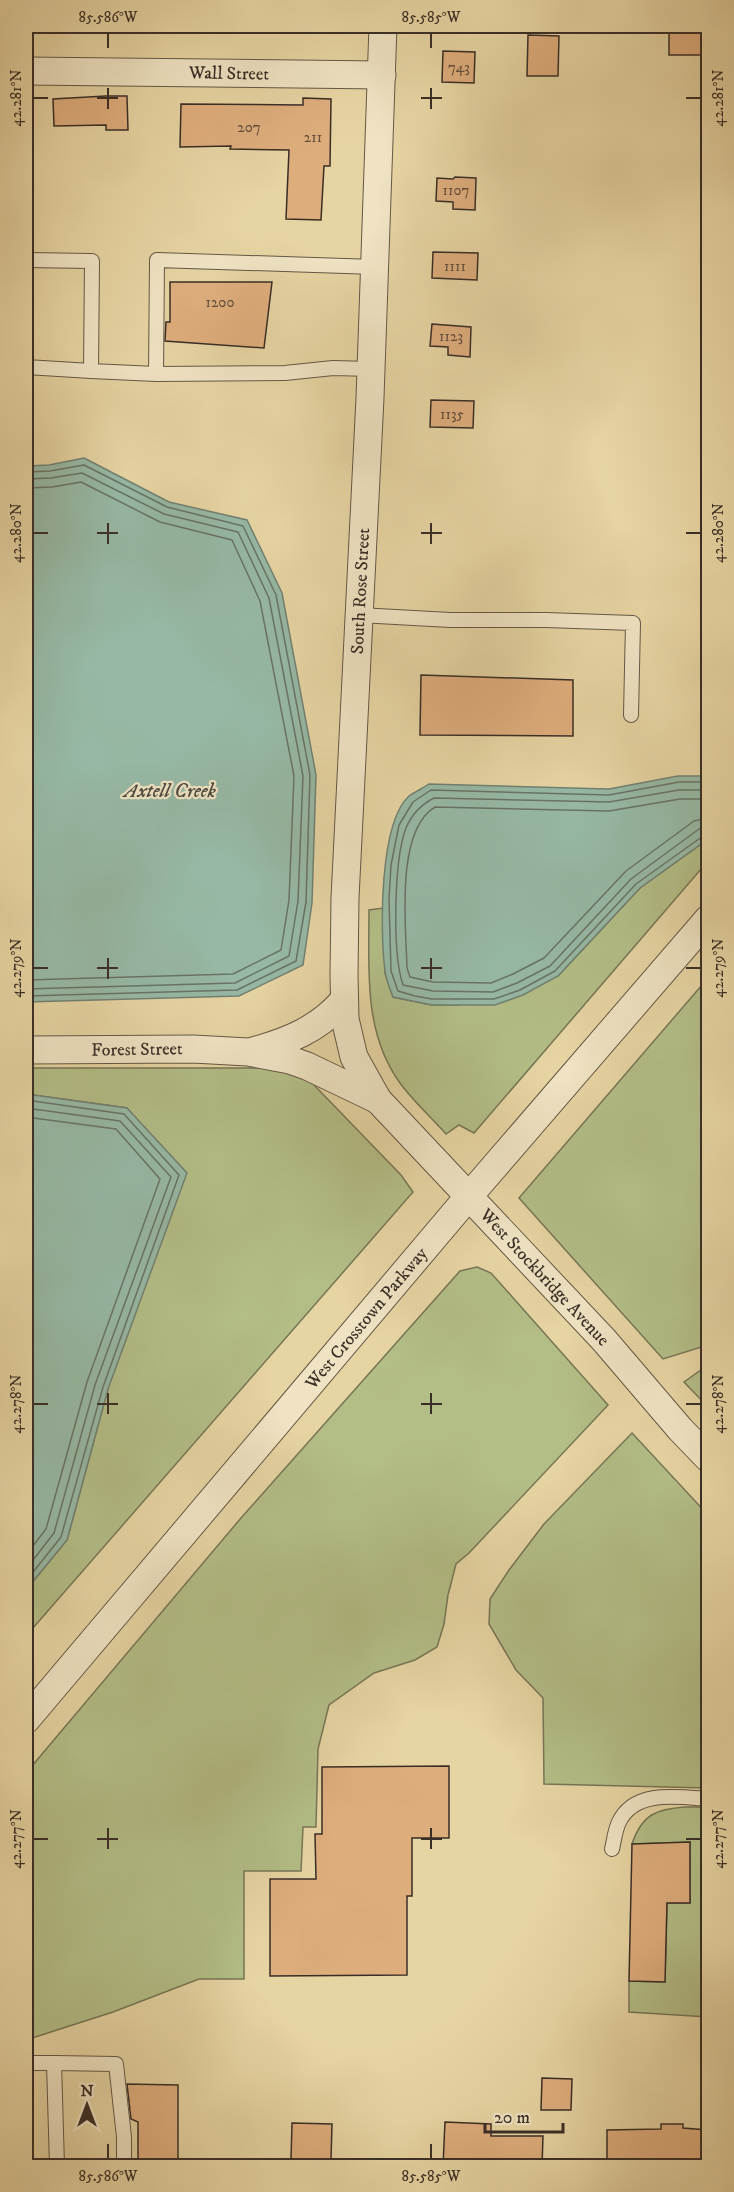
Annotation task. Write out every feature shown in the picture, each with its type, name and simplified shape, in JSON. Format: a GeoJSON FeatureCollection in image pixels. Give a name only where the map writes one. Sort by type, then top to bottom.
{"type":"FeatureCollection","features":[{"type":"Feature","properties":{"kind":"street"},"geometry":{"type":"LineString","coordinates":[[382,26],[382,75]]}},
{"type":"Feature","properties":{"kind":"street","name":"Wall Street"},"geometry":{"type":"LineString","coordinates":[[26,71],[382,75]]}},
{"type":"Feature","properties":{"kind":"street","name":"South Rose Street"},"geometry":{"type":"LineString","coordinates":[[378,1100],[354,1057],[345,1019],[344,1000],[345,898],[371,369],[382,75]]}},
{"type":"Feature","properties":{"kind":"street","name":"West Crosstown Parkway"},"geometry":{"type":"LineString","coordinates":[[26,1720],[469,1196],[708,919]]}},
{"type":"Feature","properties":{"kind":"street","name":"Forest Street"},"geometry":{"type":"LineString","coordinates":[[248,1053],[302,1035],[333,1013],[344,1000]]}},
{"type":"Feature","properties":{"kind":"street","name":"Forest Street"},"geometry":{"type":"LineString","coordinates":[[26,1050],[193,1048],[248,1053],[290,1060],[307,1066],[378,1100]]}},
{"type":"Feature","properties":{"kind":"street","name":"West Stockbridge Avenue"},"geometry":{"type":"LineString","coordinates":[[378,1100],[604,1340],[680,1429],[708,1458]]}},
{"type":"Feature","properties":{"kind":"lane"},"geometry":{"type":"LineString","coordinates":[[26,260],[92,261],[91,371]]}},
{"type":"Feature","properties":{"kind":"lane"},"geometry":{"type":"LineString","coordinates":[[156,374],[157,261],[375,267]]}},
{"type":"Feature","properties":{"kind":"lane"},"geometry":{"type":"LineString","coordinates":[[26,367],[156,374],[285,373],[333,368],[371,369]]}},
{"type":"Feature","properties":{"kind":"lane"},"geometry":{"type":"LineString","coordinates":[[359,615],[450,620],[633,622],[631,715]]}},
{"type":"Feature","properties":{"kind":"lane"},"geometry":{"type":"LineString","coordinates":[[612,1849],[619,1821],[633,1805],[656,1797],[708,1799]]}},
{"type":"Feature","properties":{"kind":"lane"},"geometry":{"type":"LineString","coordinates":[[26,2063],[116,2064],[124,2137],[124,2166]]}},
{"type":"Feature","properties":{"kind":"lane"},"geometry":{"type":"LineString","coordinates":[[54,2063],[57,2166]]}},
{"type":"Feature","properties":{"kind":"green space"},"geometry":{"type":"Polygon","coordinates":[[[708,839],[708,861],[474,1133],[459,1125],[446,1134],[400,1083],[380,1043],[374,1021],[369,977],[369,910],[383,908],[385,973],[393,997],[432,1005],[458,1005],[558,976],[640,888],[708,839]]]}},
{"type":"Feature","properties":{"kind":"green space"},"geometry":{"type":"Polygon","coordinates":[[[708,978],[708,1345],[663,1359],[519,1198],[708,978]]]}},
{"type":"Feature","properties":{"kind":"green space"},"geometry":{"type":"Polygon","coordinates":[[[26,1068],[289,1068],[318,1078],[314,1085],[401,1175],[413,1192],[26,1636],[26,1590],[67,1540],[108,1389],[127,1108],[26,1094],[26,1068]]]}},
{"type":"Feature","properties":{"kind":"green space"},"geometry":{"type":"Polygon","coordinates":[[[477,1267],[491,1273],[608,1405],[456,1564],[437,1647],[415,1660],[374,1673],[329,1705],[318,1749],[316,1827],[303,1827],[301,1871],[244,1871],[244,1979],[199,1979],[113,2012],[26,2040],[26,1773],[241,1518],[460,1271],[477,1267]]]}},
{"type":"Feature","properties":{"kind":"green space"},"geometry":{"type":"Polygon","coordinates":[[[708,1365],[708,1407],[684,1382],[708,1365]]]}},
{"type":"Feature","properties":{"kind":"green space"},"geometry":{"type":"Polygon","coordinates":[[[632,1433],[708,1515],[708,1788],[544,1784],[543,1698],[516,1670],[489,1624],[490,1599],[509,1570],[544,1524],[632,1433]]]}},
{"type":"Feature","properties":{"kind":"green space"},"geometry":{"type":"Polygon","coordinates":[[[708,1807],[708,2017],[629,2012],[629,1981],[665,1982],[667,1903],[690,1903],[690,1842],[632,1844],[641,1826],[652,1815],[666,1809],[708,1807]]]}},
{"type":"Feature","properties":{"kind":"water","name":"Axtell Creek"},"geometry":{"type":"Polygon","coordinates":[[[84,458],[169,502],[247,520],[282,593],[316,775],[312,903],[303,965],[239,996],[26,1002],[26,466],[49,465],[84,458]]]}},
{"type":"Feature","properties":{"kind":"water"},"geometry":{"type":"Polygon","coordinates":[[[678,776],[708,776],[708,839],[640,888],[558,976],[523,995],[495,1005],[432,1005],[393,997],[386,978],[383,953],[384,879],[392,829],[399,810],[409,796],[429,784],[609,789],[678,776]]]}},
{"type":"Feature","properties":{"kind":"water"},"geometry":{"type":"Polygon","coordinates":[[[26,1094],[127,1108],[187,1173],[108,1389],[67,1540],[26,1590],[26,1094]]]}},
{"type":"Feature","properties":{"kind":"building"},"geometry":{"type":"Polygon","coordinates":[[[669,26],[708,26],[708,55],[669,55],[669,26]]]}},
{"type":"Feature","properties":{"kind":"building"},"geometry":{"type":"Polygon","coordinates":[[[528,35],[559,36],[558,76],[527,76],[528,35]]]}},
{"type":"Feature","properties":{"kind":"building"},"geometry":{"type":"Polygon","coordinates":[[[443,51],[475,52],[474,83],[442,82],[443,51]]]}},
{"type":"Feature","properties":{"kind":"building"},"geometry":{"type":"Polygon","coordinates":[[[127,96],[128,130],[106,130],[106,125],[54,126],[53,99],[127,96]]]}},
{"type":"Feature","properties":{"kind":"building"},"geometry":{"type":"Polygon","coordinates":[[[303,98],[331,99],[330,166],[324,166],[321,220],[286,219],[289,150],[230,149],[231,146],[180,147],[181,104],[303,105],[303,98]]]}},
{"type":"Feature","properties":{"kind":"building"},"geometry":{"type":"Polygon","coordinates":[[[455,177],[476,178],[475,210],[453,209],[453,202],[436,201],[437,178],[453,179],[455,177]]]}},
{"type":"Feature","properties":{"kind":"building"},"geometry":{"type":"Polygon","coordinates":[[[433,252],[478,253],[477,280],[432,278],[433,252]]]}},
{"type":"Feature","properties":{"kind":"building"},"geometry":{"type":"Polygon","coordinates":[[[170,282],[272,282],[264,348],[165,341],[166,322],[170,322],[170,282]]]}},
{"type":"Feature","properties":{"kind":"building"},"geometry":{"type":"Polygon","coordinates":[[[432,324],[471,327],[470,357],[448,355],[448,347],[430,346],[432,324]]]}},
{"type":"Feature","properties":{"kind":"building"},"geometry":{"type":"Polygon","coordinates":[[[431,400],[474,401],[473,428],[430,427],[431,400]]]}},
{"type":"Feature","properties":{"kind":"building"},"geometry":{"type":"Polygon","coordinates":[[[421,675],[573,680],[573,736],[420,735],[421,675]]]}},
{"type":"Feature","properties":{"kind":"building"},"geometry":{"type":"Polygon","coordinates":[[[449,1766],[449,1838],[412,1838],[412,1896],[407,1896],[407,1975],[270,1976],[270,1879],[316,1879],[315,1834],[322,1834],[322,1767],[449,1766]]]}},
{"type":"Feature","properties":{"kind":"building"},"geometry":{"type":"Polygon","coordinates":[[[690,1842],[690,1903],[667,1903],[665,1982],[629,1981],[632,1844],[690,1842]]]}},
{"type":"Feature","properties":{"kind":"building"},"geometry":{"type":"Polygon","coordinates":[[[542,2078],[572,2079],[571,2110],[541,2110],[542,2078]]]}},
{"type":"Feature","properties":{"kind":"building"},"geometry":{"type":"Polygon","coordinates":[[[127,2084],[178,2085],[178,2166],[138,2166],[138,2122],[131,2119],[127,2084]]]}},
{"type":"Feature","properties":{"kind":"building"},"geometry":{"type":"Polygon","coordinates":[[[445,2122],[491,2124],[491,2136],[543,2136],[542,2166],[443,2166],[445,2122]]]}},
{"type":"Feature","properties":{"kind":"building"},"geometry":{"type":"Polygon","coordinates":[[[292,2123],[332,2124],[331,2160],[320,2160],[320,2166],[299,2166],[299,2159],[291,2159],[292,2123]]]}},
{"type":"Feature","properties":{"kind":"building"},"geometry":{"type":"Polygon","coordinates":[[[661,2124],[683,2124],[683,2128],[708,2130],[708,2166],[607,2166],[607,2130],[661,2129],[661,2124]]]}}]}
